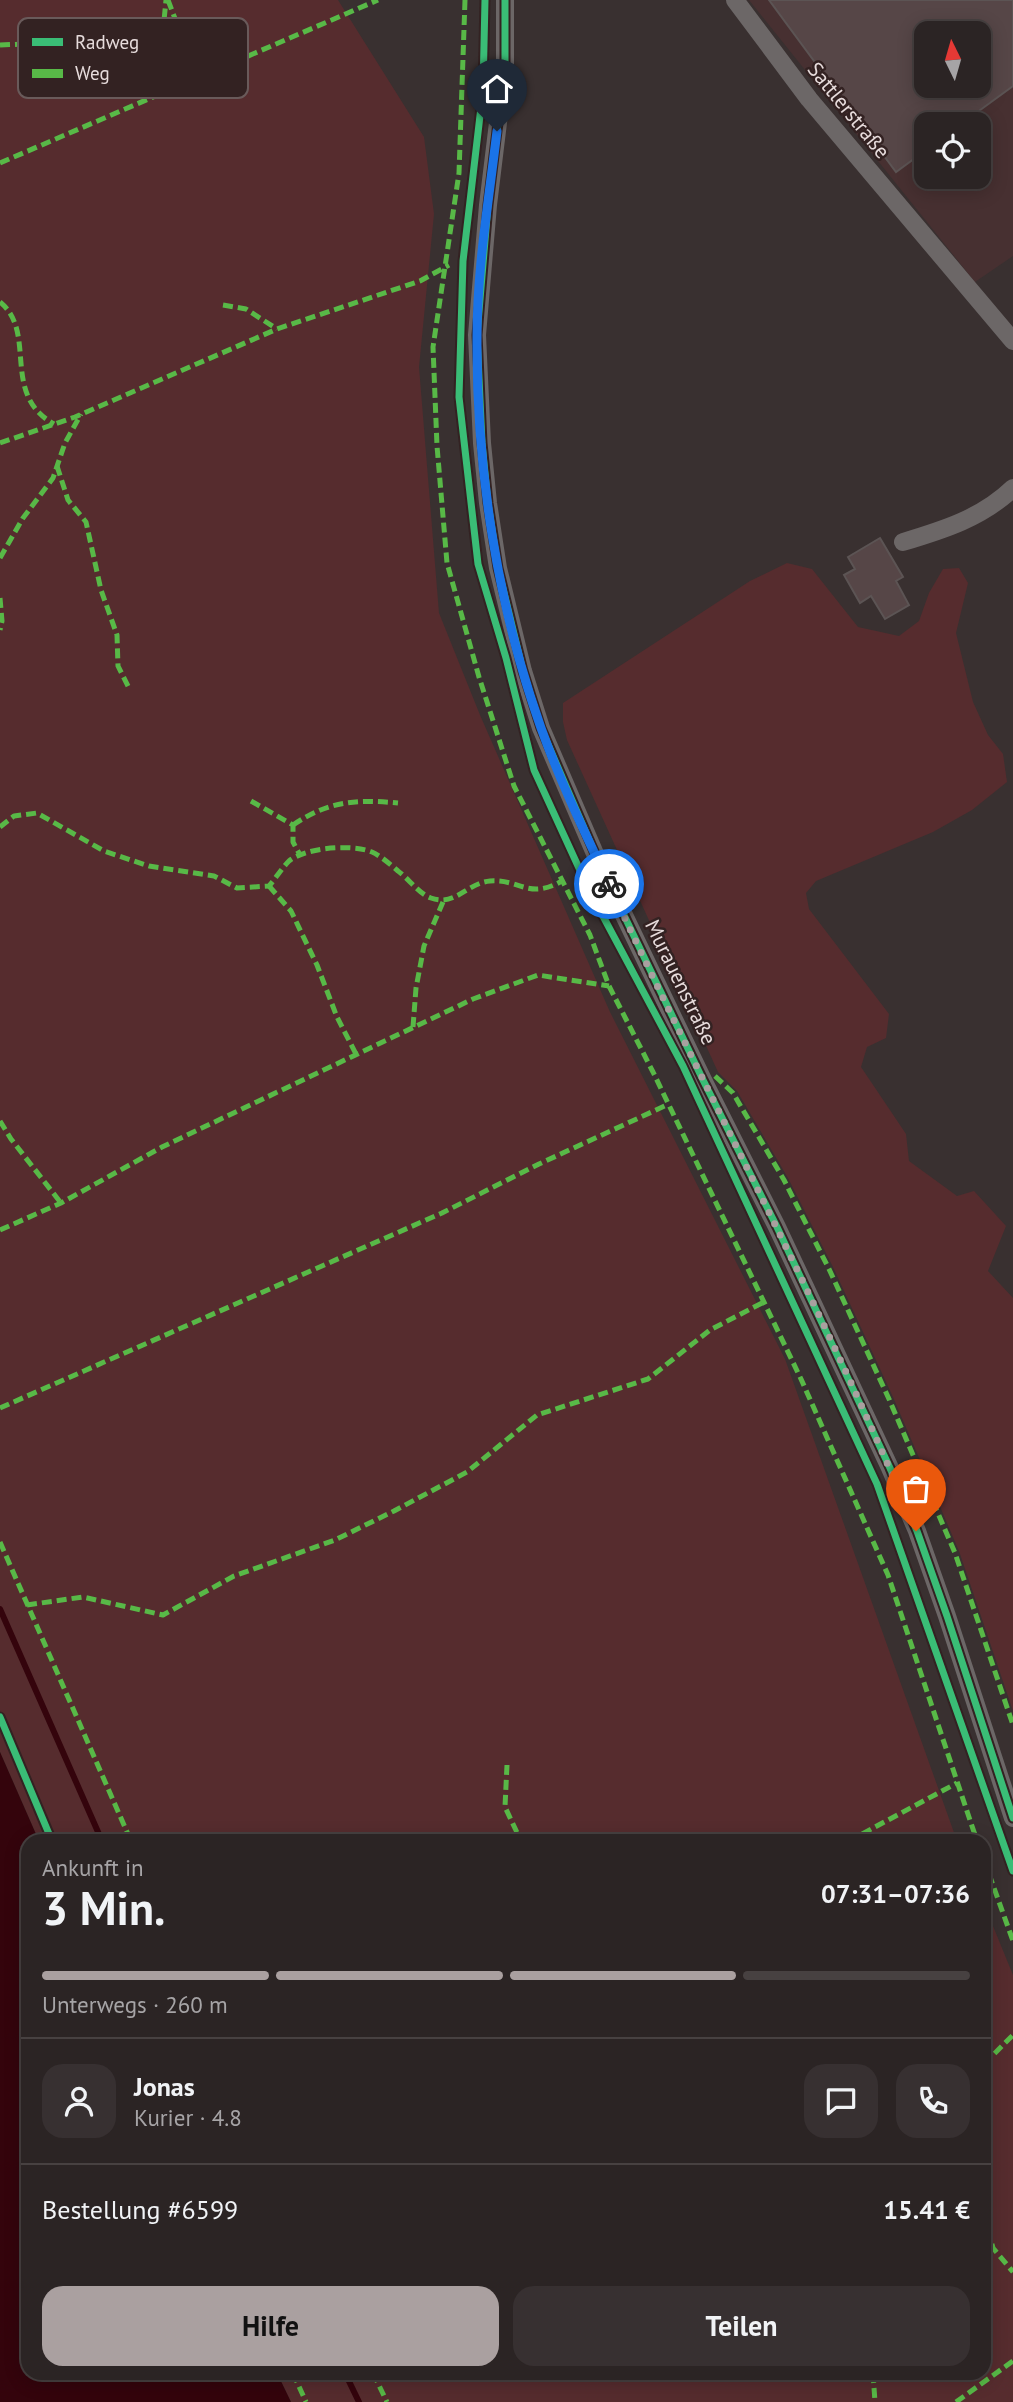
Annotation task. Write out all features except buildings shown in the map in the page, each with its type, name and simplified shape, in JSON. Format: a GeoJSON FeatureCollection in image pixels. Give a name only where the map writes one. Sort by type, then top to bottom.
{"type":"FeatureCollection","features":[{"type":"Feature","properties":{"kind":"street","name":"Murauenstraße"},"geometry":{"type":"LineString","coordinates":[[505,0],[505,65],[488,205],[477,335],[482,443],[490,516],[498,568],[523,671],[541,728],[594,851],[663,1000],[777,1227],[895,1480],[947,1616],[1013,1818]]}},
{"type":"Feature","properties":{"kind":"street","name":"Sattlerstraße"},"geometry":{"type":"LineString","coordinates":[[735,0],[808,99],[1013,341]]}},
{"type":"Feature","properties":{"kind":"street"},"geometry":{"type":"LineString","coordinates":[[903,542],[949,528],[998,503],[1013,488]]}},
{"type":"Feature","properties":{"kind":"shaded area"},"geometry":{"type":"Polygon","coordinates":[[[0,0],[338,0],[424,137],[434,214],[419,367],[439,613],[480,715],[610,1012],[785,1359],[955,1834],[36,1834],[0,1752],[0,0]]]}},
{"type":"Feature","properties":{"kind":"shaded area"},"geometry":{"type":"Polygon","coordinates":[[[749,0],[1013,0],[1013,256],[975,282],[749,0]]]}},
{"type":"Feature","properties":{"kind":"shaded area"},"geometry":{"type":"Polygon","coordinates":[[[787,563],[812,569],[858,627],[899,636],[919,621],[929,593],[943,569],[959,568],[968,583],[956,633],[973,702],[988,735],[1003,754],[1007,782],[972,810],[933,832],[816,881],[806,893],[809,909],[889,1014],[886,1038],[867,1047],[861,1067],[906,1134],[909,1161],[957,1196],[974,1191],[1006,1226],[988,1271],[1013,1298],[1013,1711],[959,1551],[893,1397],[788,1178],[737,1091],[718,1072],[567,740],[563,722],[563,703],[750,581],[787,563]]]}},
{"type":"Feature","properties":{"kind":"shaded area"},"geometry":{"type":"Polygon","coordinates":[[[0,1752],[36,1834],[21,1834],[21,2380],[280,2380],[291,2402],[0,2402],[0,1752]]]}},
{"type":"Feature","properties":{"kind":"shaded area"},"geometry":{"type":"Polygon","coordinates":[[[991,1921],[1013,1975],[1013,2402],[291,2402],[280,2380],[991,2380],[991,1921]]]}},
{"type":"Feature","properties":{"kind":"waterway"},"geometry":{"type":"LineString","coordinates":[[0,1609],[99,1834]]}},
{"type":"Feature","properties":{"kind":"waterway"},"geometry":{"type":"LineString","coordinates":[[348,2380],[359,2402]]}},
{"type":"Feature","properties":{"kind":"marked path"},"geometry":{"type":"LineString","coordinates":[[164,18],[166,0]]}},
{"type":"Feature","properties":{"kind":"marked path"},"geometry":{"type":"LineString","coordinates":[[168,0],[175,18]]}},
{"type":"Feature","properties":{"kind":"marked path"},"geometry":{"type":"LineString","coordinates":[[248,56],[378,0]]}},
{"type":"Feature","properties":{"kind":"marked path"},"geometry":{"type":"LineString","coordinates":[[465,0],[459,173],[433,347],[437,446],[447,563],[479,677],[514,786],[590,935],[609,986],[801,1379],[888,1575],[975,1834]]}},
{"type":"Feature","properties":{"kind":"marked path"},"geometry":{"type":"LineString","coordinates":[[0,45],[18,44]]}},
{"type":"Feature","properties":{"kind":"marked path"},"geometry":{"type":"LineString","coordinates":[[0,163],[151,98]]}},
{"type":"Feature","properties":{"kind":"marked path"},"geometry":{"type":"LineString","coordinates":[[0,443],[75,417],[277,329],[420,281],[449,265]]}},
{"type":"Feature","properties":{"kind":"marked path"},"geometry":{"type":"LineString","coordinates":[[0,302],[11,315],[17,330],[23,380],[28,397],[38,411],[54,424]]}},
{"type":"Feature","properties":{"kind":"marked path"},"geometry":{"type":"LineString","coordinates":[[223,305],[246,309],[277,329]]}},
{"type":"Feature","properties":{"kind":"marked path"},"geometry":{"type":"LineString","coordinates":[[0,558],[23,518],[53,478],[65,443],[81,414]]}},
{"type":"Feature","properties":{"kind":"marked path"},"geometry":{"type":"LineString","coordinates":[[57,466],[68,500],[86,522],[101,590],[117,635],[118,666],[130,690]]}},
{"type":"Feature","properties":{"kind":"marked path"},"geometry":{"type":"LineString","coordinates":[[0,598],[0,630]]}},
{"type":"Feature","properties":{"kind":"marked path"},"geometry":{"type":"LineString","coordinates":[[251,801],[293,825],[293,842],[300,855]]}},
{"type":"Feature","properties":{"kind":"marked path"},"geometry":{"type":"LineString","coordinates":[[293,825],[331,806],[369,801],[398,803]]}},
{"type":"Feature","properties":{"kind":"marked path"},"geometry":{"type":"LineString","coordinates":[[0,827],[14,816],[37,813],[104,851],[149,866],[214,876],[237,888],[269,886],[286,864],[297,856],[318,850],[342,848],[375,854],[422,893],[439,900],[454,897],[490,881],[532,889],[541,889],[562,881]]}},
{"type":"Feature","properties":{"kind":"marked path"},"geometry":{"type":"LineString","coordinates":[[269,886],[291,911],[356,1054]]}},
{"type":"Feature","properties":{"kind":"marked path"},"geometry":{"type":"LineString","coordinates":[[413,1027],[416,988],[424,946],[443,902]]}},
{"type":"Feature","properties":{"kind":"marked path"},"geometry":{"type":"LineString","coordinates":[[0,1230],[61,1203],[162,1147],[473,999],[538,975],[609,986]]}},
{"type":"Feature","properties":{"kind":"marked path"},"geometry":{"type":"LineString","coordinates":[[715,1076],[733,1093],[784,1180],[889,1399],[955,1553],[1013,1725]]}},
{"type":"Feature","properties":{"kind":"marked path"},"geometry":{"type":"LineString","coordinates":[[0,1408],[442,1213],[539,1164],[669,1104]]}},
{"type":"Feature","properties":{"kind":"marked path"},"geometry":{"type":"LineString","coordinates":[[0,1121],[61,1203]]}},
{"type":"Feature","properties":{"kind":"marked path"},"geometry":{"type":"LineString","coordinates":[[27,1605],[83,1597],[163,1615],[234,1576],[335,1540],[467,1472],[537,1415],[648,1379],[710,1330],[764,1302]]}},
{"type":"Feature","properties":{"kind":"marked path"},"geometry":{"type":"LineString","coordinates":[[0,1542],[128,1834]]}},
{"type":"Feature","properties":{"kind":"marked path"},"geometry":{"type":"LineString","coordinates":[[507,1765],[505,1807],[518,1834]]}},
{"type":"Feature","properties":{"kind":"marked path"},"geometry":{"type":"LineString","coordinates":[[862,1834],[957,1783]]}},
{"type":"Feature","properties":{"kind":"marked path"},"geometry":{"type":"LineString","coordinates":[[991,1880],[1013,1941]]}},
{"type":"Feature","properties":{"kind":"marked path"},"geometry":{"type":"LineString","coordinates":[[991,2057],[1013,2035]]}},
{"type":"Feature","properties":{"kind":"marked path"},"geometry":{"type":"LineString","coordinates":[[991,2241],[993,2248],[1013,2272]]}},
{"type":"Feature","properties":{"kind":"marked path"},"geometry":{"type":"LineString","coordinates":[[991,2377],[1013,2361]]}},
{"type":"Feature","properties":{"kind":"marked path"},"geometry":{"type":"LineString","coordinates":[[296,2380],[306,2402]]}},
{"type":"Feature","properties":{"kind":"marked path"},"geometry":{"type":"LineString","coordinates":[[376,2380],[387,2402]]}},
{"type":"Feature","properties":{"kind":"marked path"},"geometry":{"type":"LineString","coordinates":[[873,2380],[875,2402]]}},
{"type":"Feature","properties":{"kind":"marked path"},"geometry":{"type":"LineString","coordinates":[[956,2402],[987,2380]]}},
{"type":"Feature","properties":{"kind":"cycle path"},"geometry":{"type":"LineString","coordinates":[[485,0],[483,90],[463,261],[459,397],[478,564],[506,658],[534,770],[589,890],[683,1066],[877,1484],[1013,1871]]}},
{"type":"Feature","properties":{"kind":"cycle path"},"geometry":{"type":"LineString","coordinates":[[505,0],[505,65],[488,205],[477,335],[488,503],[498,568],[523,671],[541,728],[599,863],[777,1227],[917,1531],[1013,1818]]}},
{"type":"Feature","properties":{"kind":"cycle path"},"geometry":{"type":"LineString","coordinates":[[0,1717],[49,1834]]}},
{"type":"Feature","properties":{"kind":"way so far"},"geometry":{"type":"LineString","coordinates":[[609,884],[824,1324],[916,1531]]}},
{"type":"Feature","properties":{"kind":"route"},"geometry":{"type":"LineString","coordinates":[[497,131],[485,230],[477,335],[488,503],[498,568],[510,620],[541,728],[609,884]]}}]}
